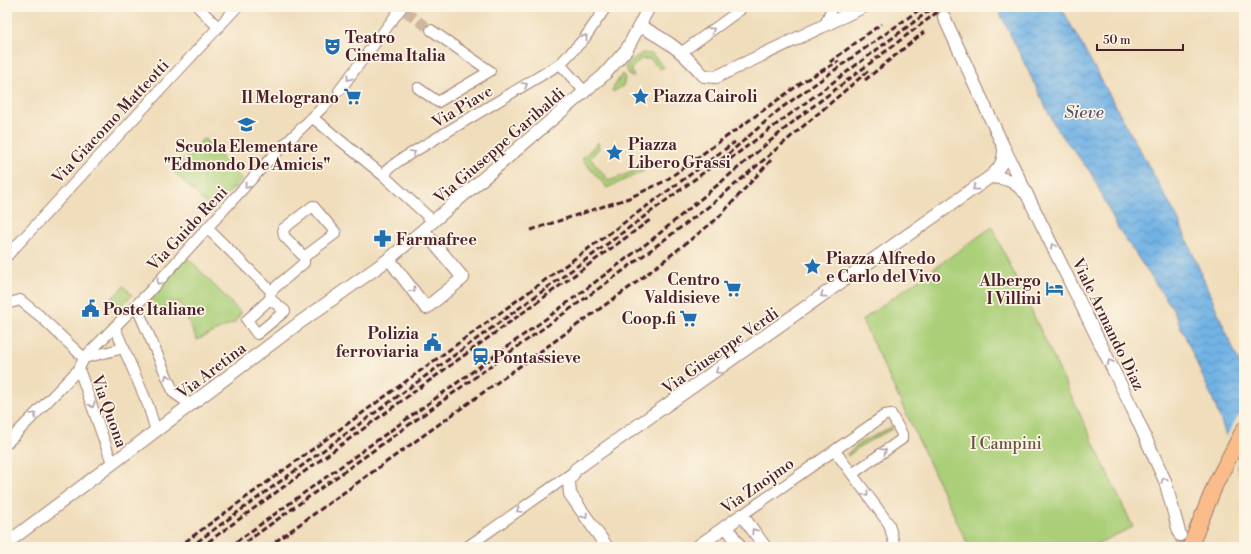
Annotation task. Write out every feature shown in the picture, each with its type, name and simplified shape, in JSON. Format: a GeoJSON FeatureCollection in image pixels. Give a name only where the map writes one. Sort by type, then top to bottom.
{"type":"FeatureCollection","features":[{"type":"Feature","properties":{"kind":"main road"},"geometry":{"type":"LineString","coordinates":[[1190,547],[1216,483],[1244,429]]}},
{"type":"Feature","properties":{"kind":"street"},"geometry":{"type":"LineString","coordinates":[[198,7],[218,27]]}},
{"type":"Feature","properties":{"kind":"street","name":"Via Giacomo Matteotti"},"geometry":{"type":"LineString","coordinates":[[7,256],[237,7]]}},
{"type":"Feature","properties":{"kind":"street","name":"Via Piave"},"geometry":{"type":"LineString","coordinates":[[385,177],[388,169],[400,160],[560,64],[584,39],[606,7]]}},
{"type":"Feature","properties":{"kind":"street","name":"Via Giuseppe Garibaldi"},"geometry":{"type":"LineString","coordinates":[[434,222],[532,135],[604,75],[627,49],[649,7]]}},
{"type":"Feature","properties":{"kind":"street"},"geometry":{"type":"LineString","coordinates":[[682,52],[740,10],[740,7]]}},
{"type":"Feature","properties":{"kind":"street"},"geometry":{"type":"LineString","coordinates":[[825,25],[832,7]]}},
{"type":"Feature","properties":{"kind":"street"},"geometry":{"type":"LineString","coordinates":[[640,26],[667,40],[682,52],[704,76],[716,77],[825,25],[843,11],[863,7]]}},
{"type":"Feature","properties":{"kind":"street"},"geometry":{"type":"LineString","coordinates":[[339,91],[399,9]]}},
{"type":"Feature","properties":{"kind":"street","name":"Viale Armando Diaz"},"geometry":{"type":"LineString","coordinates":[[944,17],[1004,148],[1133,410],[1165,481],[1180,535]]}},
{"type":"Feature","properties":{"kind":"street"},"geometry":{"type":"LineString","coordinates":[[418,88],[438,102],[490,72],[431,30]]}},
{"type":"Feature","properties":{"kind":"street"},"geometry":{"type":"LineString","coordinates":[[560,64],[585,92]]}},
{"type":"Feature","properties":{"kind":"street","name":"Via Guido Reni"},"geometry":{"type":"LineString","coordinates":[[84,358],[135,307],[270,159],[329,101]]}},
{"type":"Feature","properties":{"kind":"street"},"geometry":{"type":"LineString","coordinates":[[313,118],[385,177],[434,222]]}},
{"type":"Feature","properties":{"kind":"street","name":"Via Giuseppe Verdi"},"geometry":{"type":"LineString","coordinates":[[467,547],[990,178],[1002,164],[1004,148]]}},
{"type":"Feature","properties":{"kind":"street"},"geometry":{"type":"LineString","coordinates":[[990,178],[1005,178],[1015,183],[1028,196]]}},
{"type":"Feature","properties":{"kind":"street"},"geometry":{"type":"LineString","coordinates":[[208,228],[271,295],[304,263],[304,257],[284,236],[283,229],[313,206],[336,233],[304,257]]}},
{"type":"Feature","properties":{"kind":"street","name":"Via Aretina"},"geometry":{"type":"LineString","coordinates":[[7,543],[112,463],[389,259],[434,222]]}},
{"type":"Feature","properties":{"kind":"street"},"geometry":{"type":"LineString","coordinates":[[389,259],[426,308],[463,278],[424,231]]}},
{"type":"Feature","properties":{"kind":"street"},"geometry":{"type":"LineString","coordinates":[[7,304],[20,300],[40,316],[84,358]]}},
{"type":"Feature","properties":{"kind":"street"},"geometry":{"type":"LineString","coordinates":[[135,307],[138,310],[174,393],[191,405]]}},
{"type":"Feature","properties":{"kind":"street"},"geometry":{"type":"LineString","coordinates":[[115,328],[156,431]]}},
{"type":"Feature","properties":{"kind":"street"},"geometry":{"type":"LineString","coordinates":[[84,358],[124,348]]}},
{"type":"Feature","properties":{"kind":"street"},"geometry":{"type":"LineString","coordinates":[[7,443],[79,369],[84,358]]}},
{"type":"Feature","properties":{"kind":"street","name":"Via Quona"},"geometry":{"type":"LineString","coordinates":[[79,369],[112,463]]}},
{"type":"Feature","properties":{"kind":"street","name":"Via Znojmo"},"geometry":{"type":"LineString","coordinates":[[697,547],[885,416],[891,414],[902,434],[902,439],[852,474]]}},
{"type":"Feature","properties":{"kind":"street"},"geometry":{"type":"LineString","coordinates":[[835,451],[889,524],[895,547]]}},
{"type":"Feature","properties":{"kind":"street"},"geometry":{"type":"LineString","coordinates":[[570,494],[569,481],[576,470]]}},
{"type":"Feature","properties":{"kind":"street"},"geometry":{"type":"LineString","coordinates":[[551,488],[561,488],[570,494],[607,547]]}},
{"type":"Feature","properties":{"kind":"street"},"geometry":{"type":"LineString","coordinates":[[742,515],[765,547]]}},
{"type":"Feature","properties":{"kind":"street"},"geometry":{"type":"LineString","coordinates":[[726,526],[740,547]]}},
{"type":"Feature","properties":{"kind":"green space"},"geometry":{"type":"Polygon","coordinates":[[[642,53],[652,54],[664,67],[660,69],[650,59],[641,59],[631,69],[634,77],[630,76],[625,66],[642,53]]]}},
{"type":"Feature","properties":{"kind":"green space"},"geometry":{"type":"Polygon","coordinates":[[[622,74],[625,78],[623,86],[613,92],[612,90],[622,74]]]}},
{"type":"Feature","properties":{"kind":"green space"},"geometry":{"type":"Polygon","coordinates":[[[204,138],[242,179],[213,210],[173,171],[204,138]]]}},
{"type":"Feature","properties":{"kind":"green space"},"geometry":{"type":"Polygon","coordinates":[[[598,142],[599,148],[590,158],[609,181],[642,168],[644,171],[607,188],[582,159],[598,142]]]}},
{"type":"Feature","properties":{"kind":"green space","name":"I Campini"},"geometry":{"type":"Polygon","coordinates":[[[992,227],[1133,527],[1090,547],[969,547],[862,320],[992,227]]]}},
{"type":"Feature","properties":{"kind":"green space"},"geometry":{"type":"Polygon","coordinates":[[[187,257],[241,313],[235,322],[197,340],[179,301],[155,312],[150,300],[152,294],[187,257]]]}},
{"type":"Feature","properties":{"kind":"green space"},"geometry":{"type":"Polygon","coordinates":[[[124,286],[132,295],[118,309],[109,301],[124,286]]]}},
{"type":"Feature","properties":{"kind":"green space"},"geometry":{"type":"Polygon","coordinates":[[[891,427],[892,429],[862,445],[848,456],[847,454],[860,443],[891,427]]]}},
{"type":"Feature","properties":{"kind":"water","name":"Sieve"},"geometry":{"type":"Polygon","coordinates":[[[997,7],[1061,7],[1178,219],[1244,374],[1244,486],[1214,402],[1173,309],[1118,228],[1091,173],[1056,128],[997,7]]]}},
{"type":"Feature","properties":{"kind":"pier"},"geometry":{"type":"Polygon","coordinates":[[[1244,406],[1244,453],[1235,468],[1225,439],[1244,406]]]}},
{"type":"Feature","properties":{"kind":"tunnel"},"geometry":{"type":"LineString","coordinates":[[937,7],[944,17]]}},
{"type":"Feature","properties":{"kind":"tunnel"},"geometry":{"type":"LineString","coordinates":[[406,12],[431,30]]}},
{"type":"Feature","properties":{"kind":"tunnel"},"geometry":{"type":"LineString","coordinates":[[1180,535],[1183,547]]}},
{"type":"Feature","properties":{"kind":"railway"},"geometry":{"type":"LineString","coordinates":[[190,547],[591,256],[726,156],[780,109],[923,7]]}},
{"type":"Feature","properties":{"kind":"railway"},"geometry":{"type":"LineString","coordinates":[[730,159],[934,7]]}},
{"type":"Feature","properties":{"kind":"railway"},"geometry":{"type":"LineString","coordinates":[[229,547],[547,318],[654,238],[799,117],[944,7]]}},
{"type":"Feature","properties":{"kind":"railway"},"geometry":{"type":"LineString","coordinates":[[830,62],[881,24]]}},
{"type":"Feature","properties":{"kind":"railway"},"geometry":{"type":"LineString","coordinates":[[865,80],[924,32]]}},
{"type":"Feature","properties":{"kind":"railway"},"geometry":{"type":"LineString","coordinates":[[531,230],[629,198],[665,181],[804,81],[839,61]]}},
{"type":"Feature","properties":{"kind":"railway"},"geometry":{"type":"LineString","coordinates":[[239,547],[616,276],[712,204],[868,71]]}},
{"type":"Feature","properties":{"kind":"railway"},"geometry":{"type":"LineString","coordinates":[[178,547],[735,142]]}},
{"type":"Feature","properties":{"kind":"railway"},"geometry":{"type":"LineString","coordinates":[[268,547],[633,285],[718,218],[772,159]]}},
{"type":"Feature","properties":{"kind":"railway"},"geometry":{"type":"LineString","coordinates":[[201,547],[650,220]]}},
{"type":"Feature","properties":{"kind":"place","name":"Teatro Cinema Italia"},"geometry":{"type":"Point","coordinates":[332,46]}},
{"type":"Feature","properties":{"kind":"place","name":"Piazza Cairoli"},"geometry":{"type":"Point","coordinates":[640,96]}},
{"type":"Feature","properties":{"kind":"place","name":"Il Melograno"},"geometry":{"type":"Point","coordinates":[352,97]}},
{"type":"Feature","properties":{"kind":"place","name":"Scuola Elementare \"Edmondo De Amicis\""},"geometry":{"type":"Point","coordinates":[247,125]}},
{"type":"Feature","properties":{"kind":"place","name":"Piazza Libero Grassi"},"geometry":{"type":"Point","coordinates":[615,153]}},
{"type":"Feature","properties":{"kind":"place","name":"Farmafree"},"geometry":{"type":"Point","coordinates":[383,239]}},
{"type":"Feature","properties":{"kind":"place","name":"Piazza Alfredo e Carlo del Vivo"},"geometry":{"type":"Point","coordinates":[813,267]}},
{"type":"Feature","properties":{"kind":"place","name":"Centro Valdisieve"},"geometry":{"type":"Point","coordinates":[733,288]}},
{"type":"Feature","properties":{"kind":"place","name":"Albergo I Villini"},"geometry":{"type":"Point","coordinates":[1054,289]}},
{"type":"Feature","properties":{"kind":"place","name":"Poste Italiane"},"geometry":{"type":"Point","coordinates":[90,309]}},
{"type":"Feature","properties":{"kind":"place","name":"Coop.fi"},"geometry":{"type":"Point","coordinates":[689,318]}},
{"type":"Feature","properties":{"kind":"place","name":"Polizia ferroviaria"},"geometry":{"type":"Point","coordinates":[432,342]}},
{"type":"Feature","properties":{"kind":"place","name":"Pontassieve"},"geometry":{"type":"Point","coordinates":[480,357]}}]}
